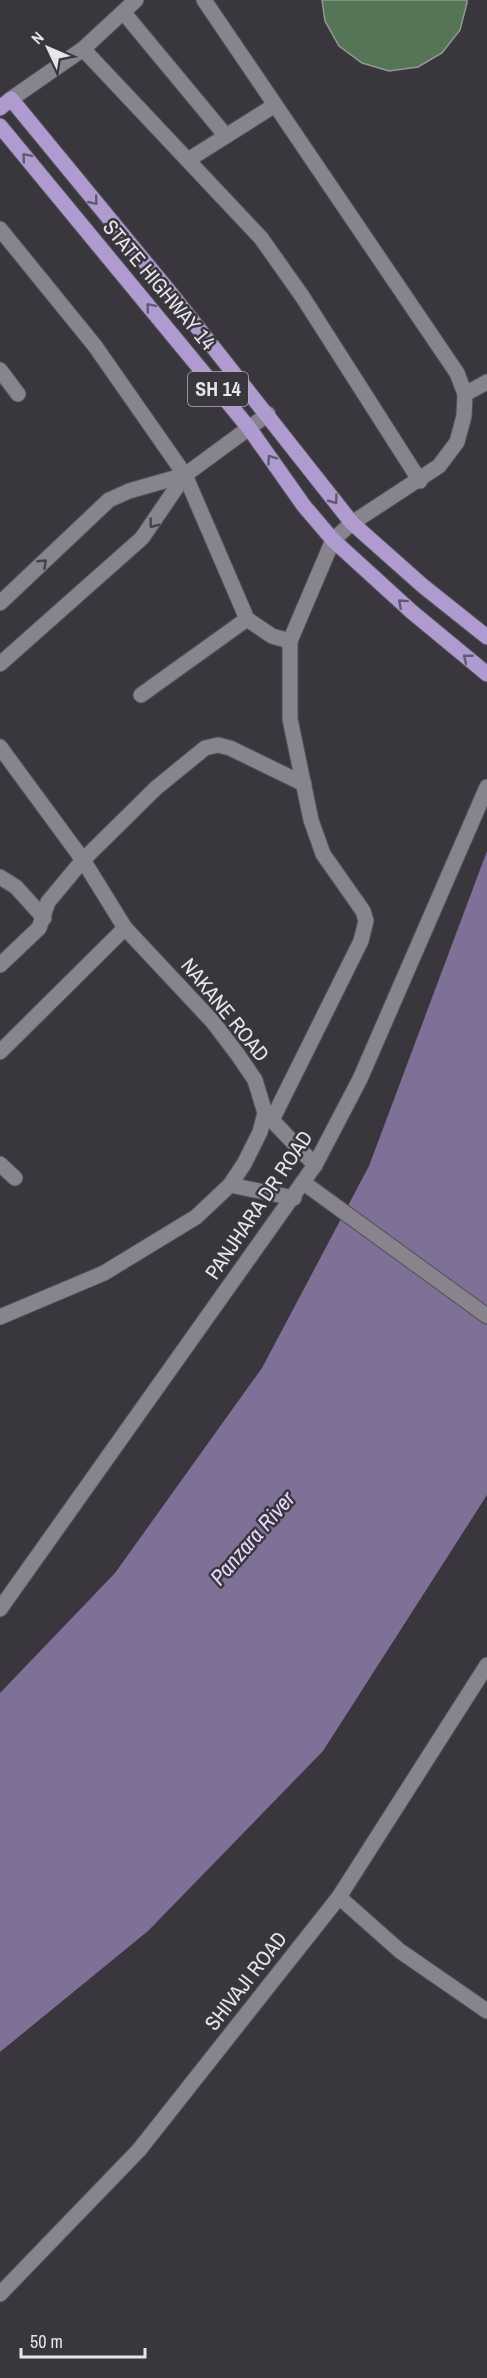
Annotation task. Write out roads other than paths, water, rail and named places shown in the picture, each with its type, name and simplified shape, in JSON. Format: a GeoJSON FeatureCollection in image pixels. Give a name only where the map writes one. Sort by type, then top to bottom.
{"type":"FeatureCollection","features":[{"type":"Feature","properties":{"kind":"main road","name":"STATE HIGHWAY 14"},"geometry":{"type":"LineString","coordinates":[[0,88],[10,104],[268,414],[352,523],[487,637]]}},
{"type":"Feature","properties":{"kind":"main road","name":"STATE HIGHWAY 14"},"geometry":{"type":"LineString","coordinates":[[0,126],[249,428],[333,540],[487,674]]}},
{"type":"Feature","properties":{"kind":"street"},"geometry":{"type":"LineString","coordinates":[[10,104],[83,49],[136,0]]}},
{"type":"Feature","properties":{"kind":"street"},"geometry":{"type":"LineString","coordinates":[[0,1317],[104,1273],[196,1217],[230,1185],[269,1117],[361,941],[366,921],[354,895],[323,854],[311,820],[290,719],[290,641],[333,540],[352,523],[420,481],[439,466],[457,442],[464,416],[465,394],[457,373],[204,0]]}},
{"type":"Feature","properties":{"kind":"street"},"geometry":{"type":"LineString","coordinates":[[124,13],[226,136]]}},
{"type":"Feature","properties":{"kind":"street"},"geometry":{"type":"LineString","coordinates":[[83,49],[261,238],[302,296],[420,481]]}},
{"type":"Feature","properties":{"kind":"street"},"geometry":{"type":"LineString","coordinates":[[188,160],[275,105]]}},
{"type":"Feature","properties":{"kind":"street"},"geometry":{"type":"LineString","coordinates":[[0,229],[95,346],[184,475],[247,619],[272,636],[290,641]]}},
{"type":"Feature","properties":{"kind":"street"},"geometry":{"type":"LineString","coordinates":[[0,370],[18,394]]}},
{"type":"Feature","properties":{"kind":"street"},"geometry":{"type":"LineString","coordinates":[[465,394],[487,382]]}},
{"type":"Feature","properties":{"kind":"street"},"geometry":{"type":"LineString","coordinates":[[0,603],[109,500],[129,491],[184,475],[268,414]]}},
{"type":"Feature","properties":{"kind":"street"},"geometry":{"type":"LineString","coordinates":[[0,664],[142,537],[184,475]]}},
{"type":"Feature","properties":{"kind":"street"},"geometry":{"type":"LineString","coordinates":[[141,695],[247,619]]}},
{"type":"Feature","properties":{"kind":"street"},"geometry":{"type":"LineString","coordinates":[[0,965],[39,928],[48,902],[83,860],[156,788],[205,748],[219,745],[230,748],[304,784]]}},
{"type":"Feature","properties":{"kind":"street","name":"NAKANE ROAD"},"geometry":{"type":"LineString","coordinates":[[0,747],[83,860],[125,928],[213,1022],[238,1055],[255,1080],[269,1117]]}},
{"type":"Feature","properties":{"kind":"street","name":"PANJHARA DR ROAD"},"geometry":{"type":"LineString","coordinates":[[0,1609],[315,1166],[360,1079],[487,787]]}},
{"type":"Feature","properties":{"kind":"street"},"geometry":{"type":"LineString","coordinates":[[0,877],[16,887],[44,918]]}},
{"type":"Feature","properties":{"kind":"street"},"geometry":{"type":"LineString","coordinates":[[0,1052],[125,928]]}},
{"type":"Feature","properties":{"kind":"street"},"geometry":{"type":"LineString","coordinates":[[269,1117],[315,1166]]}},
{"type":"Feature","properties":{"kind":"street"},"geometry":{"type":"LineString","coordinates":[[0,1164],[15,1178]]}},
{"type":"Feature","properties":{"kind":"street"},"geometry":{"type":"LineString","coordinates":[[304,1183],[487,1316]]}},
{"type":"Feature","properties":{"kind":"street"},"geometry":{"type":"LineString","coordinates":[[230,1185],[294,1198]]}},
{"type":"Feature","properties":{"kind":"street","name":"SHIVAJI ROAD"},"geometry":{"type":"LineString","coordinates":[[0,2294],[139,2150],[339,1897],[487,1665]]}},
{"type":"Feature","properties":{"kind":"street"},"geometry":{"type":"LineString","coordinates":[[339,1897],[400,1951],[487,2011]]}},
{"type":"Feature","properties":{"kind":"water","name":"Panzara River"},"geometry":{"type":"Polygon","coordinates":[[[487,851],[487,1495],[323,1751],[148,1931],[0,2052],[0,1693],[115,1573],[262,1368],[369,1166],[487,851]]]}}]}
